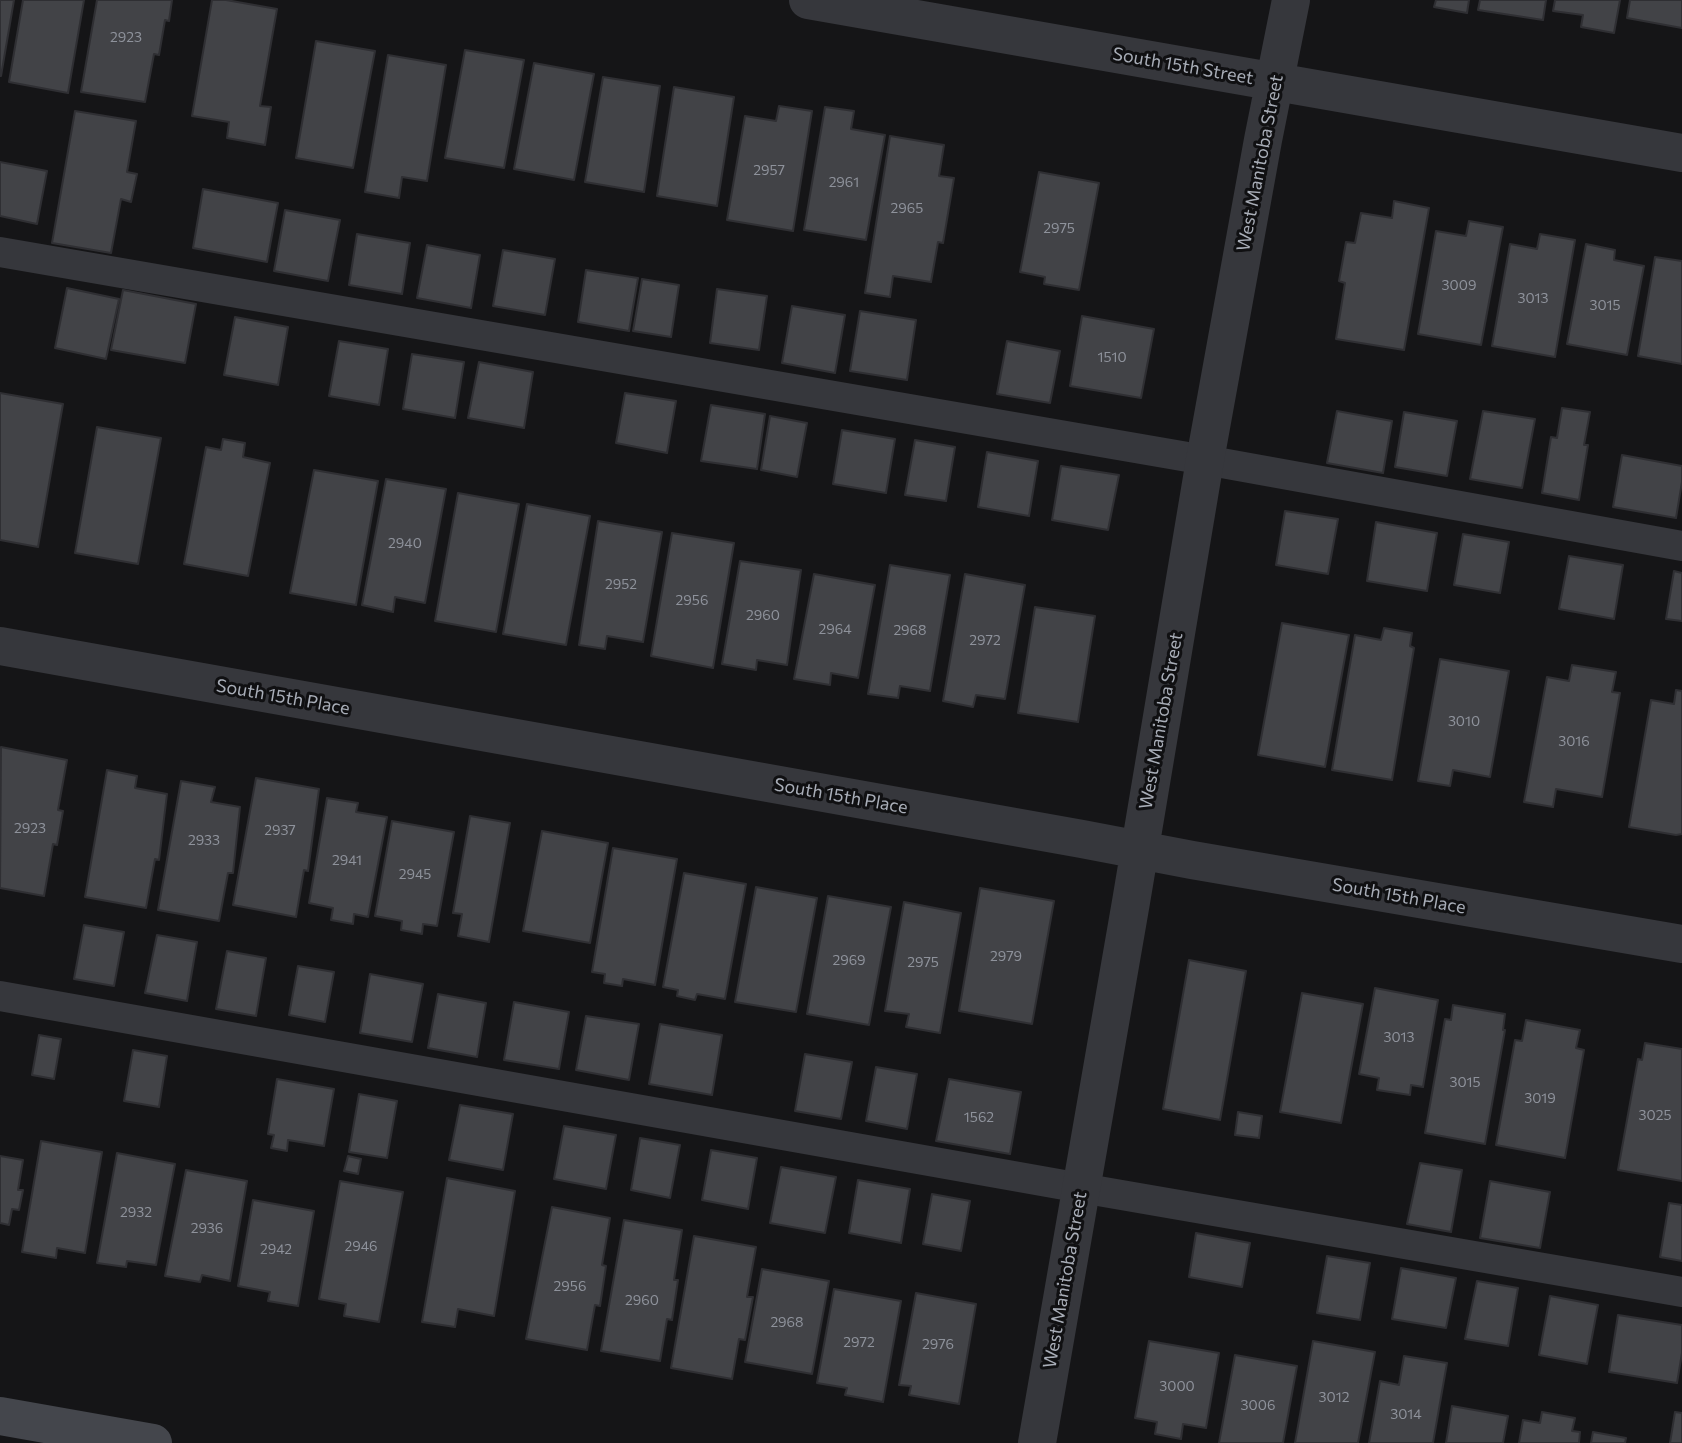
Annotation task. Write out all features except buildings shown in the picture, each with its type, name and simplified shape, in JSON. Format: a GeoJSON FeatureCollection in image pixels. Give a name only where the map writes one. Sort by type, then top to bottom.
{"type":"FeatureCollection","features":[{"type":"Feature","properties":{"kind":"street","name":"South 15th Street"},"geometry":{"type":"LineString","coordinates":[[808,0],[1682,153]]}},
{"type":"Feature","properties":{"kind":"street","name":"West Manitoba Street"},"geometry":{"type":"LineString","coordinates":[[1037,1443],[1262,140],[1291,0]]}},
{"type":"Feature","properties":{"kind":"street","name":"South 15th Place"},"geometry":{"type":"LineString","coordinates":[[0,646],[1139,850],[1682,944]]}},
{"type":"Feature","properties":{"kind":"street"},"geometry":{"type":"LineString","coordinates":[[0,1416],[153,1443]]}},
{"type":"Feature","properties":{"kind":"lane"},"geometry":{"type":"LineString","coordinates":[[0,252],[1206,460],[1682,546]]}},
{"type":"Feature","properties":{"kind":"lane"},"geometry":{"type":"LineString","coordinates":[[0,996],[1682,1292]]}}]}
